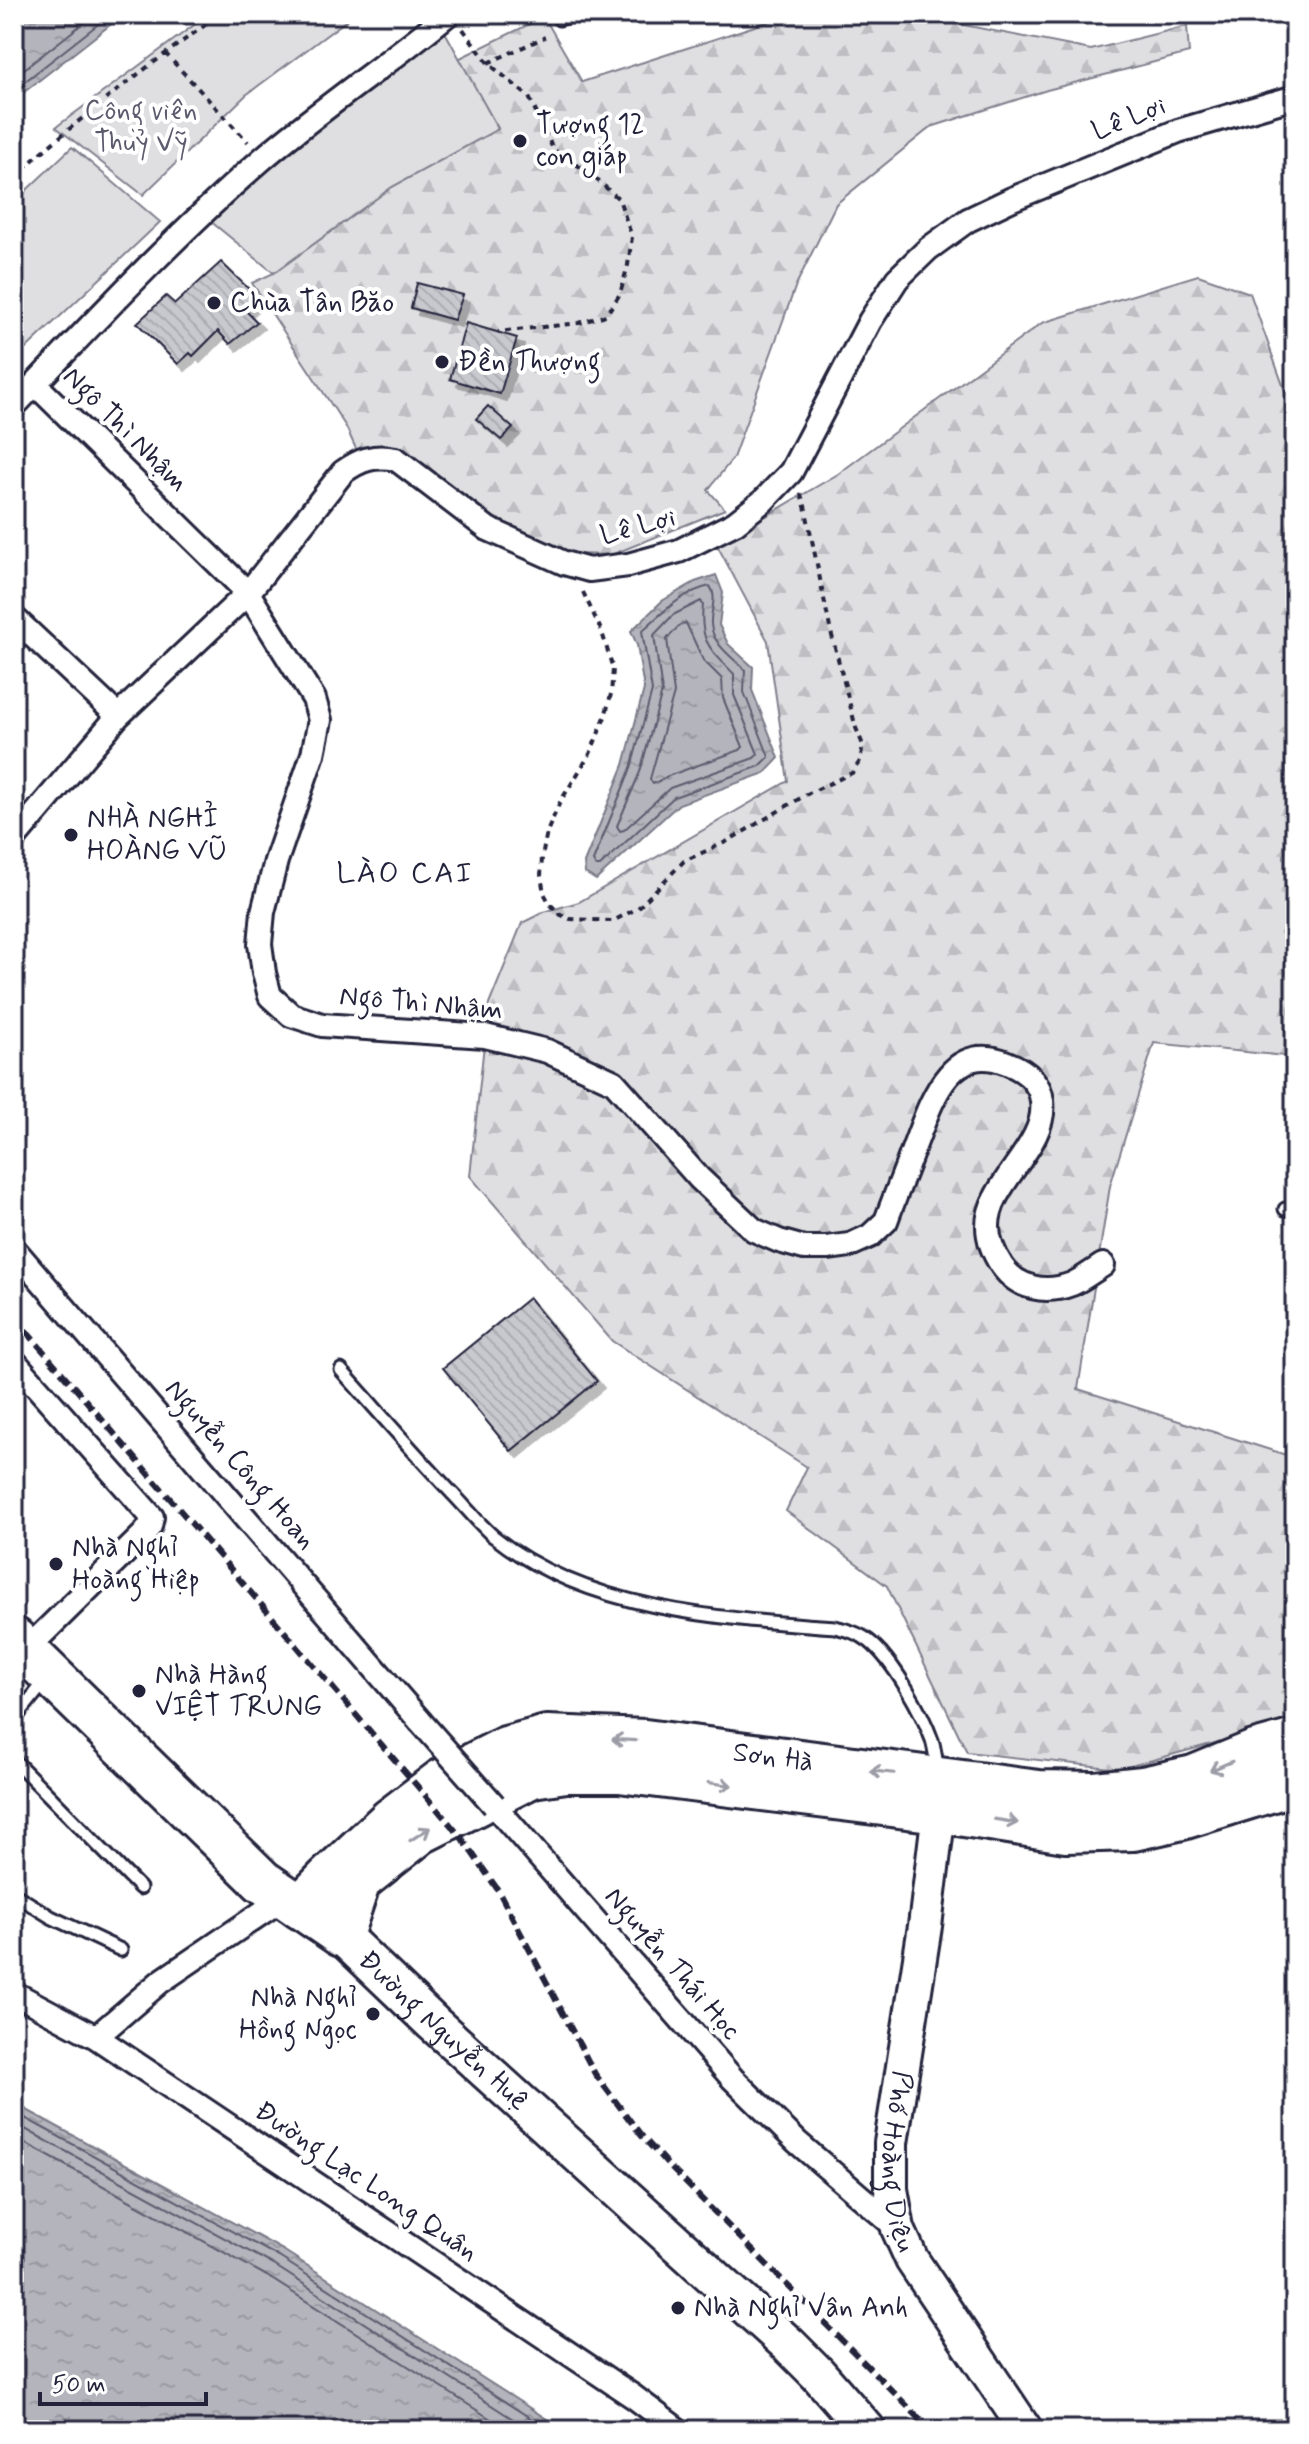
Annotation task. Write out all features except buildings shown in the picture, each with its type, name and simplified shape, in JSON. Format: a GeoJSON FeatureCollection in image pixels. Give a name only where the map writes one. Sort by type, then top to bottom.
{"type":"FeatureCollection","features":[{"type":"Feature","properties":{"kind":"highway","name":"Đường Nguyễn Huệ"},"geometry":{"type":"LineString","coordinates":[[30,1655],[262,1881],[341,1935]]}},
{"type":"Feature","properties":{"kind":"highway","name":"Sơn Hà"},"geometry":{"type":"LineString","coordinates":[[293,1902],[328,1878],[390,1820],[441,1781],[506,1748],[547,1737],[645,1741],[836,1767],[1066,1831],[1133,1829],[1182,1818],[1295,1783]]}},
{"type":"Feature","properties":{"kind":"highway","name":"Sơn Hà"},"geometry":{"type":"LineString","coordinates":[[341,1935],[359,1881],[421,1832],[532,1776],[566,1771],[619,1771],[939,1794],[1095,1793],[1143,1788],[1194,1777],[1255,1752],[1295,1741]]}},
{"type":"Feature","properties":{"kind":"main road","name":"Đường Nguyễn Huệ"},"geometry":{"type":"LineString","coordinates":[[341,1935],[433,2023],[778,2334],[867,2430]]}},
{"type":"Feature","properties":{"kind":"main road"},"geometry":{"type":"LineString","coordinates":[[818,2374],[833,2430]]}},
{"type":"Feature","properties":{"kind":"street"},"geometry":{"type":"LineString","coordinates":[[14,406],[174,239],[263,158],[404,51],[454,20]]}},
{"type":"Feature","properties":{"kind":"street","name":"Lê Lợi"},"geometry":{"type":"LineString","coordinates":[[14,839],[118,716],[248,593],[343,472],[358,461],[378,456],[396,459],[488,529],[564,563],[589,570],[628,565],[679,551],[735,523],[763,501],[791,472],[870,321],[897,279],[928,249],[968,220],[1012,199],[1178,131],[1295,97]]}},
{"type":"Feature","properties":{"kind":"street","name":"Ngô Thì Nhậm"},"geometry":{"type":"LineString","coordinates":[[35,384],[248,593],[314,699],[320,720],[313,754],[276,861],[263,912],[260,944],[270,996],[291,1015],[322,1025],[485,1036],[547,1051],[614,1082],[699,1178],[754,1230],[804,1248],[850,1245],[870,1236],[886,1221],[937,1089],[966,1062],[981,1056],[1000,1060],[1020,1068],[1034,1079],[1042,1097],[1043,1112],[1039,1127],[992,1205],[989,1242],[996,1258],[1019,1283],[1033,1289],[1072,1284],[1103,1265]]}},
{"type":"Feature","properties":{"kind":"street"},"geometry":{"type":"LineString","coordinates":[[14,618],[118,716]]}},
{"type":"Feature","properties":{"kind":"street","name":"Nguyễn Công Hoan"},"geometry":{"type":"LineString","coordinates":[[14,1249],[420,1721]]}},
{"type":"Feature","properties":{"kind":"street"},"geometry":{"type":"LineString","coordinates":[[14,1361],[152,1517],[145,1533],[30,1655]]}},
{"type":"Feature","properties":{"kind":"street","name":"Nguyễn Thái Học"},"geometry":{"type":"LineString","coordinates":[[420,1721],[733,2079],[797,2142],[898,2229]]}},
{"type":"Feature","properties":{"kind":"street","name":"Phố Hoàng Diệu"},"geometry":{"type":"LineString","coordinates":[[939,1794],[925,1926],[891,2143],[891,2189],[898,2229],[912,2260],[1026,2430]]}},
{"type":"Feature","properties":{"kind":"street"},"geometry":{"type":"LineString","coordinates":[[96,2037],[160,1982],[293,1902]]}},
{"type":"Feature","properties":{"kind":"street","name":"Đường Lạc Long Quân"},"geometry":{"type":"LineString","coordinates":[[14,1993],[96,2037],[634,2397],[678,2430]]}},
{"type":"Feature","properties":{"kind":"lane"},"geometry":{"type":"LineString","coordinates":[[559,19],[578,14]]}},
{"type":"Feature","properties":{"kind":"lane"},"geometry":{"type":"LineString","coordinates":[[341,1370],[492,1535],[533,1563],[577,1584],[629,1601],[711,1615],[835,1627],[869,1641],[890,1664],[932,1740],[939,1794]]}},
{"type":"Feature","properties":{"kind":"lane"},"geometry":{"type":"LineString","coordinates":[[14,1720],[30,1655]]}},
{"type":"Feature","properties":{"kind":"lane"},"geometry":{"type":"LineString","coordinates":[[14,1760],[140,1888]]}},
{"type":"Feature","properties":{"kind":"lane"},"geometry":{"type":"LineString","coordinates":[[14,1894],[51,1917],[121,1950]]}},
{"type":"Feature","properties":{"kind":"path"},"geometry":{"type":"LineString","coordinates":[[14,177],[165,53],[221,14]]}},
{"type":"Feature","properties":{"kind":"path"},"geometry":{"type":"LineString","coordinates":[[454,20],[488,63],[529,97],[553,149],[589,173],[619,199],[632,237],[620,294],[606,315],[579,323],[498,332]]}},
{"type":"Feature","properties":{"kind":"path"},"geometry":{"type":"LineString","coordinates":[[488,63],[545,37]]}},
{"type":"Feature","properties":{"kind":"path"},"geometry":{"type":"LineString","coordinates":[[165,53],[263,158]]}},
{"type":"Feature","properties":{"kind":"path"},"geometry":{"type":"LineString","coordinates":[[564,563],[587,599],[602,632],[613,669],[608,705],[590,754],[560,802],[547,832],[541,876],[544,893],[561,915],[570,919],[613,921],[638,908],[684,861],[726,842],[809,793],[852,773],[860,761],[863,745],[830,628],[805,506],[791,472]]}},
{"type":"Feature","properties":{"kind":"green space","name":"Công viên Thuỷ Vỹ"},"geometry":{"type":"Polygon","coordinates":[[[209,14],[355,14],[246,95],[143,195],[56,127],[209,14]]]}},
{"type":"Feature","properties":{"kind":"green space"},"geometry":{"type":"Polygon","coordinates":[[[792,14],[908,14],[1091,50],[1187,26],[1189,53],[1047,90],[931,127],[836,204],[796,285],[733,458],[708,490],[725,509],[611,555],[576,554],[493,522],[387,444],[357,451],[346,427],[252,283],[274,273],[392,187],[498,128],[458,59],[544,17],[582,82],[792,14]]]}},
{"type":"Feature","properties":{"kind":"green space"},"geometry":{"type":"Polygon","coordinates":[[[444,30],[498,129],[392,187],[274,273],[204,216],[444,30]]]}},
{"type":"Feature","properties":{"kind":"green space"},"geometry":{"type":"Polygon","coordinates":[[[72,147],[160,222],[16,358],[14,202],[72,147]]]}},
{"type":"Feature","properties":{"kind":"green space"},"geometry":{"type":"Polygon","coordinates":[[[1198,275],[1250,293],[1295,419],[1295,1057],[1154,1043],[1110,1186],[1078,1389],[1286,1455],[1295,1454],[1295,1721],[1120,1769],[967,1752],[887,1586],[786,1511],[807,1467],[612,1341],[470,1176],[488,1007],[522,923],[544,912],[579,902],[788,781],[768,641],[717,545],[838,474],[1042,323],[1198,275]]]}},
{"type":"Feature","properties":{"kind":"water"},"geometry":{"type":"Polygon","coordinates":[[[14,14],[124,14],[14,100],[14,14]]]}},
{"type":"Feature","properties":{"kind":"water"},"geometry":{"type":"Polygon","coordinates":[[[716,575],[723,593],[719,625],[728,644],[753,667],[752,690],[779,758],[765,773],[679,804],[596,880],[585,873],[584,863],[624,765],[644,689],[637,645],[631,631],[662,601],[695,582],[716,575]]]}},
{"type":"Feature","properties":{"kind":"water"},"geometry":{"type":"Polygon","coordinates":[[[14,2103],[283,2250],[564,2430],[14,2430],[14,2103]]]}},
{"type":"Feature","properties":{"kind":"railway"},"geometry":{"type":"LineString","coordinates":[[14,1317],[461,1837],[498,1890],[595,2074],[641,2135],[931,2430]]}},
{"type":"Feature","properties":{"kind":"place","name":"Tượng 12 con giáp"},"geometry":{"type":"Point","coordinates":[520,141]}},
{"type":"Feature","properties":{"kind":"place","name":"Chùa Tân Băo"},"geometry":{"type":"Point","coordinates":[214,303]}},
{"type":"Feature","properties":{"kind":"place","name":"Đền Thượng"},"geometry":{"type":"Point","coordinates":[442,362]}},
{"type":"Feature","properties":{"kind":"place","name":"NHÀ NGHỈ HOÀNG VŨ"},"geometry":{"type":"Point","coordinates":[71,835]}},
{"type":"Feature","properties":{"kind":"place","name":"Nhà Nghỉ Hoàng Hiệp"},"geometry":{"type":"Point","coordinates":[56,1564]}},
{"type":"Feature","properties":{"kind":"place","name":"Nhà Hàng VIỆT TRUNG"},"geometry":{"type":"Point","coordinates":[139,1691]}},
{"type":"Feature","properties":{"kind":"place","name":"Nhà Nghỉ Hồng Ngọc"},"geometry":{"type":"Point","coordinates":[373,2014]}},
{"type":"Feature","properties":{"kind":"place","name":"Nhà Nghỉ Vân Anh"},"geometry":{"type":"Point","coordinates":[678,2308]}},
{"type":"Feature","properties":{"kind":"district","name":"LÀO CAI"},"geometry":{"type":"Point","coordinates":[405,873]}}]}
